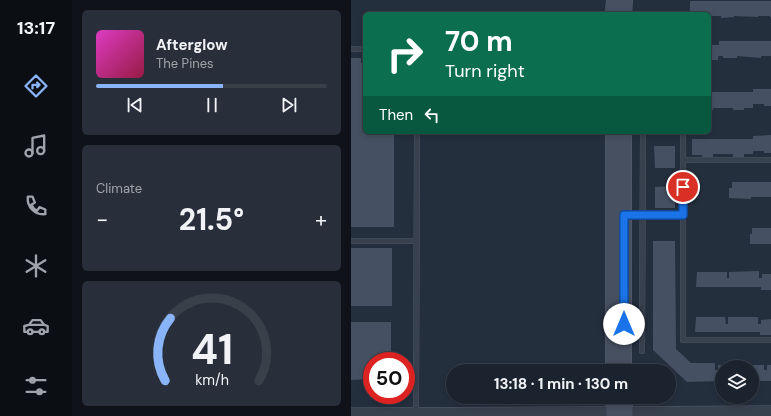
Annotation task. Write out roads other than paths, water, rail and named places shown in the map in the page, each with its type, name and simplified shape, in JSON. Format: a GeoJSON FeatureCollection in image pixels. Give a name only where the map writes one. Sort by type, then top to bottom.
{"type":"FeatureCollection","features":[{"type":"Feature","properties":{"kind":"main road"},"geometry":{"type":"LineString","coordinates":[[613,12],[614,0]]}},
{"type":"Feature","properties":{"kind":"main road"},"geometry":{"type":"LineString","coordinates":[[624,12],[625,0]]}},
{"type":"Feature","properties":{"kind":"main road"},"geometry":{"type":"LineString","coordinates":[[613,134],[613,364]]}},
{"type":"Feature","properties":{"kind":"main road"},"geometry":{"type":"LineString","coordinates":[[624,134],[624,364]]}},
{"type":"Feature","properties":{"kind":"main road"},"geometry":{"type":"LineString","coordinates":[[615,404],[619,415]]}},
{"type":"Feature","properties":{"kind":"main road"},"geometry":{"type":"LineString","coordinates":[[619,415],[623,404]]}},
{"type":"Feature","properties":{"kind":"street"},"geometry":{"type":"LineString","coordinates":[[351,415],[619,415],[771,413]]}},
{"type":"Feature","properties":{"kind":"lane"},"geometry":{"type":"LineString","coordinates":[[351,49],[363,49]]}},
{"type":"Feature","properties":{"kind":"lane"},"geometry":{"type":"LineString","coordinates":[[416,415],[417,134]]}},
{"type":"Feature","properties":{"kind":"lane"},"geometry":{"type":"LineString","coordinates":[[642,351],[643,134]]}},
{"type":"Feature","properties":{"kind":"lane"},"geometry":{"type":"LineString","coordinates":[[683,134],[683,340],[771,340]]}},
{"type":"Feature","properties":{"kind":"lane"},"geometry":{"type":"LineString","coordinates":[[683,160],[771,160]]}},
{"type":"Feature","properties":{"kind":"lane"},"geometry":{"type":"LineString","coordinates":[[624,215],[683,215]]}},
{"type":"Feature","properties":{"kind":"lane"},"geometry":{"type":"LineString","coordinates":[[351,241],[417,241]]}}]}
